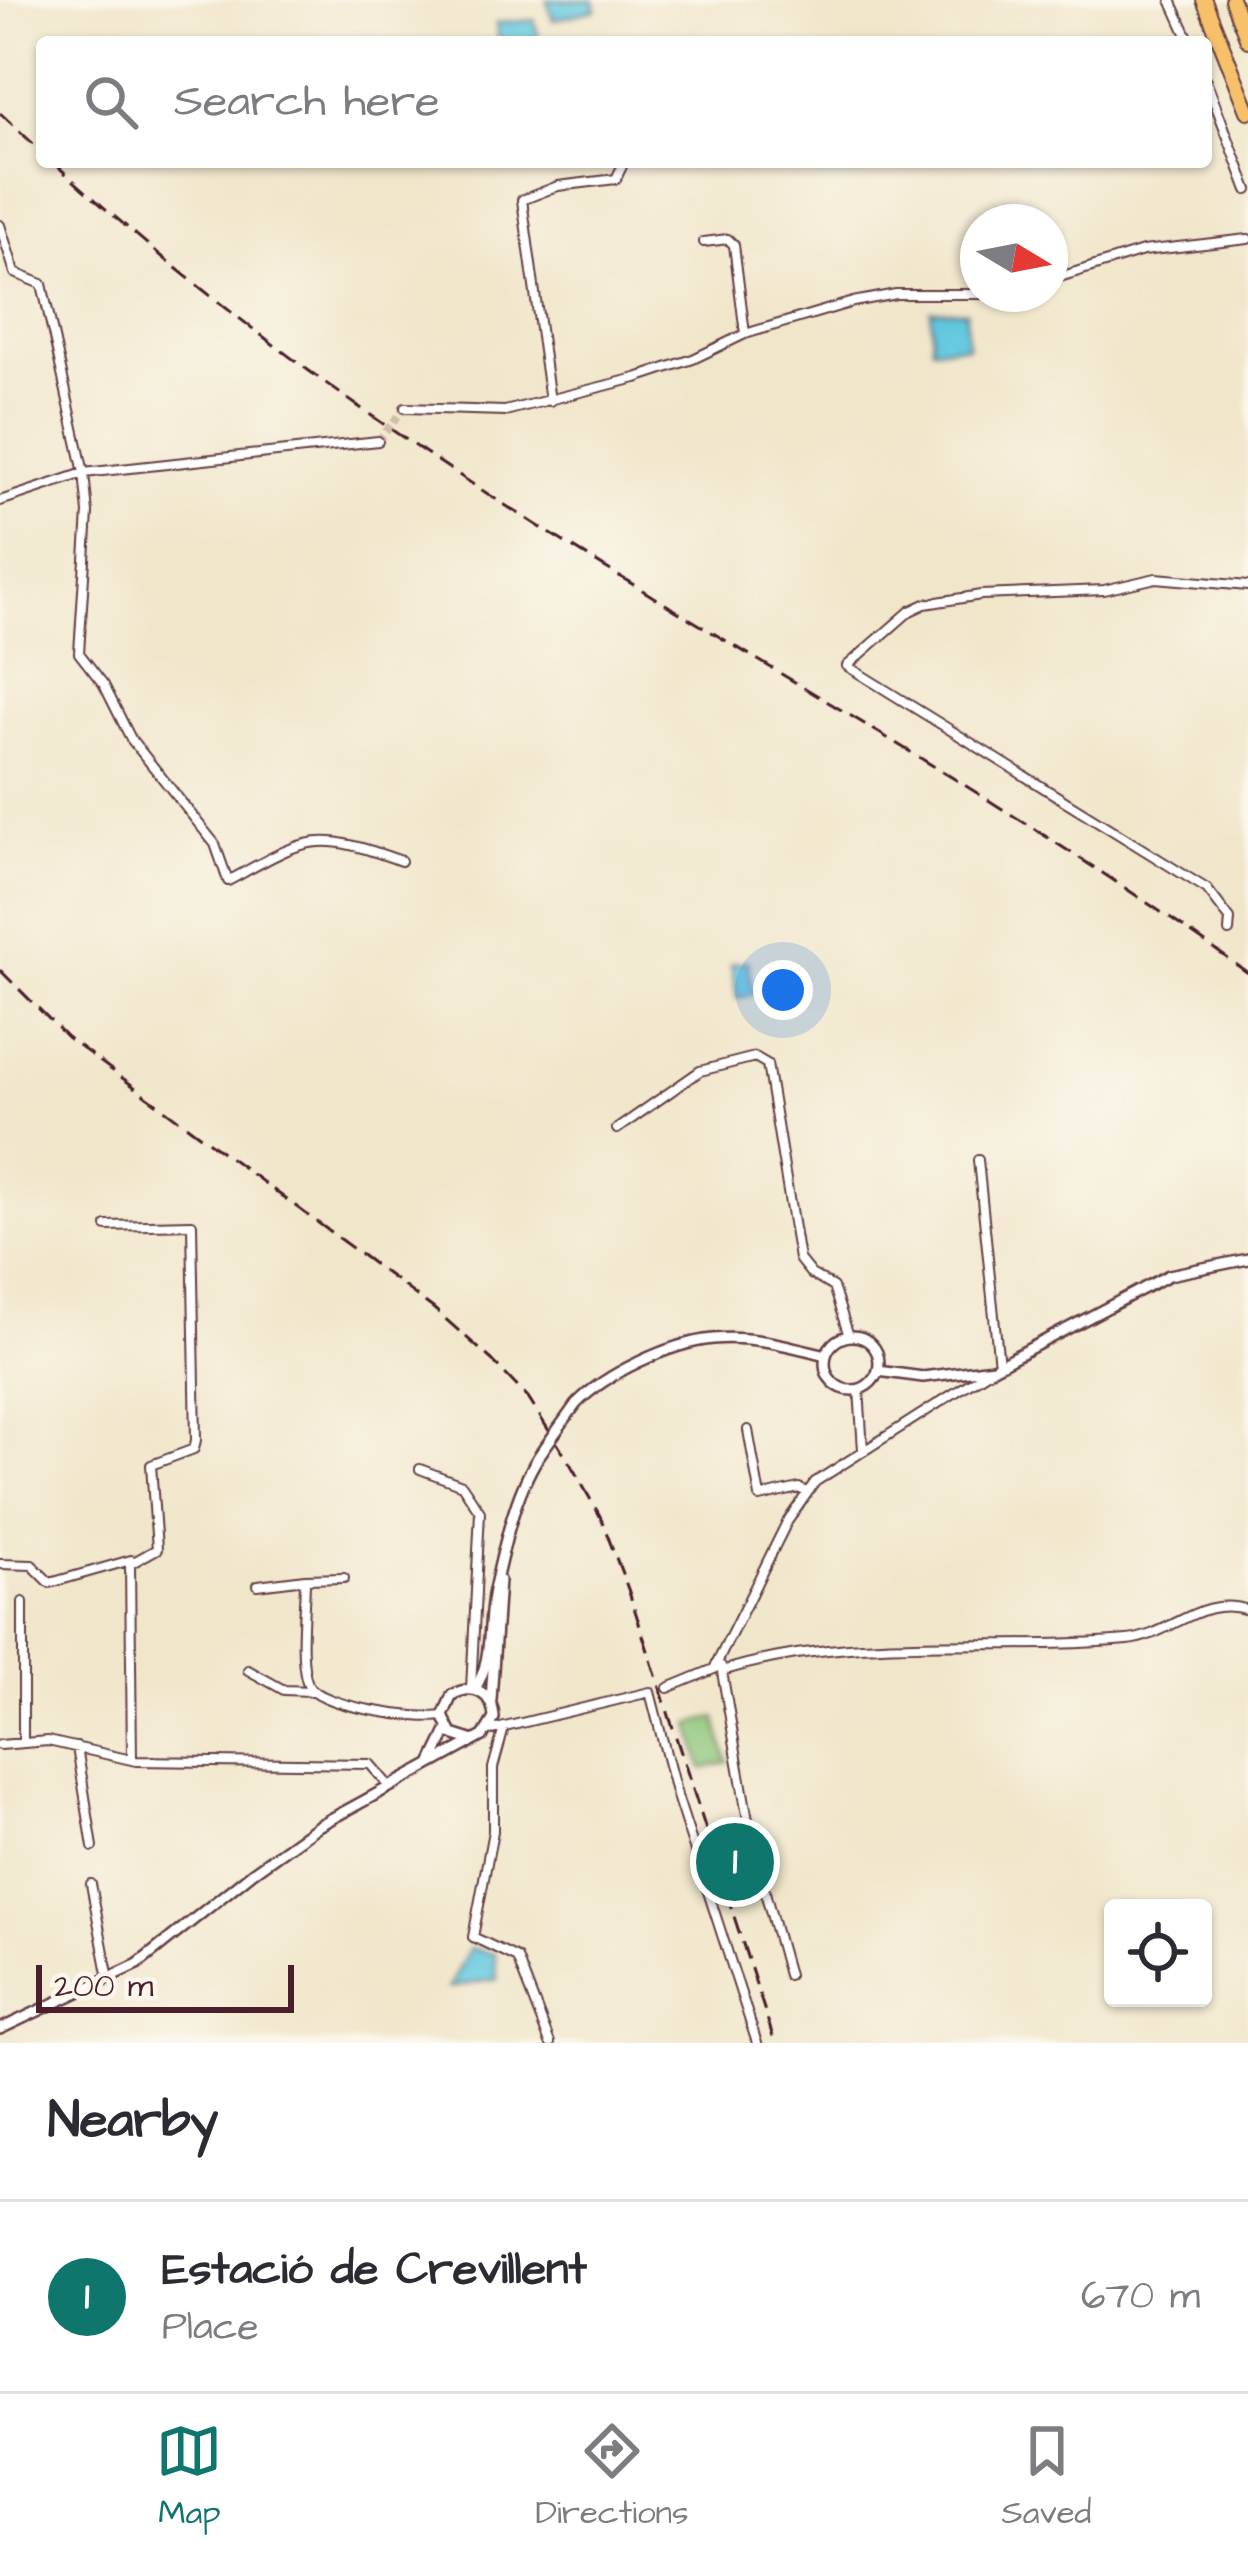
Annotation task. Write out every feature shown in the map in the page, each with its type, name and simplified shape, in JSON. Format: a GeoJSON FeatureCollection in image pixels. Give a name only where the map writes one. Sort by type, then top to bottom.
{"type":"FeatureCollection","features":[{"type":"Feature","properties":{"kind":"highway"},"geometry":{"type":"LineString","coordinates":[[1204,0],[1248,111]]}},
{"type":"Feature","properties":{"kind":"highway"},"geometry":{"type":"LineString","coordinates":[[1232,0],[1248,40]]}},
{"type":"Feature","properties":{"kind":"street"},"geometry":{"type":"LineString","coordinates":[[1172,0],[1187,36]]}},
{"type":"Feature","properties":{"kind":"street"},"geometry":{"type":"LineString","coordinates":[[1212,96],[1248,190]]}},
{"type":"Feature","properties":{"kind":"street"},"geometry":{"type":"LineString","coordinates":[[550,401],[522,200],[558,187],[616,179],[621,168]]}},
{"type":"Feature","properties":{"kind":"street"},"geometry":{"type":"LineString","coordinates":[[0,225],[15,273],[42,284],[84,473],[88,513],[79,653],[104,685],[131,739],[215,844],[228,881],[301,841],[330,838],[401,861]]}},
{"type":"Feature","properties":{"kind":"street"},"geometry":{"type":"LineString","coordinates":[[704,242],[728,239],[734,245],[745,334]]}},
{"type":"Feature","properties":{"kind":"street"},"geometry":{"type":"LineString","coordinates":[[1068,274],[1143,250],[1248,239]]}},
{"type":"Feature","properties":{"kind":"street"},"geometry":{"type":"LineString","coordinates":[[405,408],[505,411],[693,359],[745,334],[853,302],[896,294],[960,294]]}},
{"type":"Feature","properties":{"kind":"street"},"geometry":{"type":"LineString","coordinates":[[0,501],[84,473],[378,441]]}},
{"type":"Feature","properties":{"kind":"street"},"geometry":{"type":"LineString","coordinates":[[1229,931],[1229,919],[1207,889],[847,666],[910,611],[925,604],[981,595],[1104,590],[1156,578],[1248,586]]}},
{"type":"Feature","properties":{"kind":"street"},"geometry":{"type":"LineString","coordinates":[[617,1129],[700,1071],[755,1057],[766,1064],[799,1258],[811,1274],[833,1287],[849,1336]]}},
{"type":"Feature","properties":{"kind":"street"},"geometry":{"type":"LineString","coordinates":[[978,1160],[996,1367]]}},
{"type":"Feature","properties":{"kind":"street"},"geometry":{"type":"LineString","coordinates":[[0,1564],[32,1565],[50,1582],[157,1550],[151,1465],[194,1449],[192,1224],[107,1226]]}},
{"type":"Feature","properties":{"kind":"street"},"geometry":{"type":"LineString","coordinates":[[668,1688],[714,1669],[806,1492],[863,1450],[996,1367],[1168,1275],[1248,1259]]}},
{"type":"Feature","properties":{"kind":"street"},"geometry":{"type":"LineString","coordinates":[[849,1336],[872,1344],[880,1361],[874,1379],[859,1389],[836,1385],[826,1371],[826,1355],[837,1340],[849,1336]]}},
{"type":"Feature","properties":{"kind":"street"},"geometry":{"type":"LineString","coordinates":[[471,1740],[458,1738],[443,1716],[452,1695],[472,1689],[484,1668],[511,1526],[536,1460],[577,1404],[593,1387],[650,1358],[711,1339],[770,1342],[826,1355]]}},
{"type":"Feature","properties":{"kind":"street"},"geometry":{"type":"LineString","coordinates":[[878,1371],[923,1377],[996,1367]]}},
{"type":"Feature","properties":{"kind":"street"},"geometry":{"type":"LineString","coordinates":[[859,1389],[863,1450]]}},
{"type":"Feature","properties":{"kind":"street"},"geometry":{"type":"LineString","coordinates":[[748,1430],[760,1497],[800,1488],[806,1492]]}},
{"type":"Feature","properties":{"kind":"street"},"geometry":{"type":"LineString","coordinates":[[420,1469],[462,1485],[480,1512],[472,1689]]}},
{"type":"Feature","properties":{"kind":"street"},"geometry":{"type":"LineString","coordinates":[[132,1560],[132,1760]]}},
{"type":"Feature","properties":{"kind":"street"},"geometry":{"type":"LineString","coordinates":[[488,1731],[494,1718],[499,1574]]}},
{"type":"Feature","properties":{"kind":"street"},"geometry":{"type":"LineString","coordinates":[[258,1585],[344,1578]]}},
{"type":"Feature","properties":{"kind":"street"},"geometry":{"type":"LineString","coordinates":[[304,1579],[305,1664],[313,1691]]}},
{"type":"Feature","properties":{"kind":"street"},"geometry":{"type":"LineString","coordinates":[[22,1603],[22,1742]]}},
{"type":"Feature","properties":{"kind":"street"},"geometry":{"type":"LineString","coordinates":[[722,1671],[760,1659],[857,1648],[1147,1638],[1199,1609],[1234,1605],[1248,1610]]}},
{"type":"Feature","properties":{"kind":"street"},"geometry":{"type":"LineString","coordinates":[[720,1659],[753,1849],[788,1975]]}},
{"type":"Feature","properties":{"kind":"street"},"geometry":{"type":"LineString","coordinates":[[248,1670],[284,1690],[313,1691],[336,1702],[406,1716],[443,1716]]}},
{"type":"Feature","properties":{"kind":"street"},"geometry":{"type":"LineString","coordinates":[[472,1689],[491,1703]]}},
{"type":"Feature","properties":{"kind":"street"},"geometry":{"type":"LineString","coordinates":[[0,2029],[138,1964],[318,1826],[488,1731],[650,1692],[677,1796],[757,2043]]}},
{"type":"Feature","properties":{"kind":"street"},"geometry":{"type":"LineString","coordinates":[[504,1728],[494,1768],[493,1831],[473,1937],[518,1958],[550,2043]]}},
{"type":"Feature","properties":{"kind":"street"},"geometry":{"type":"LineString","coordinates":[[431,1763],[448,1729]]}},
{"type":"Feature","properties":{"kind":"street"},"geometry":{"type":"LineString","coordinates":[[0,1745],[48,1741],[132,1760],[370,1763],[389,1786]]}},
{"type":"Feature","properties":{"kind":"street"},"geometry":{"type":"LineString","coordinates":[[76,1747],[93,1847]]}},
{"type":"Feature","properties":{"kind":"street"},"geometry":{"type":"LineString","coordinates":[[91,1884],[109,1980]]}},
{"type":"Feature","properties":{"kind":"green space"},"geometry":{"type":"Polygon","coordinates":[[[716,1717],[728,1762],[702,1769],[691,1724],[716,1717]]]}},
{"type":"Feature","properties":{"kind":"water"},"geometry":{"type":"Polygon","coordinates":[[[547,0],[594,0],[596,10],[553,20],[547,0]]]}},
{"type":"Feature","properties":{"kind":"water"},"geometry":{"type":"Polygon","coordinates":[[[534,20],[538,36],[498,36],[496,23],[534,20]]]}},
{"type":"Feature","properties":{"kind":"water"},"geometry":{"type":"Polygon","coordinates":[[[931,310],[966,312],[967,346],[932,347],[931,310]]]}},
{"type":"Feature","properties":{"kind":"water"},"geometry":{"type":"Polygon","coordinates":[[[748,961],[754,994],[737,998],[731,964],[748,961]]]}},
{"type":"Feature","properties":{"kind":"water"},"geometry":{"type":"Polygon","coordinates":[[[470,1948],[495,1954],[497,1979],[449,1988],[470,1948]]]}},
{"type":"Feature","properties":{"kind":"tunnel"},"geometry":{"type":"LineString","coordinates":[[378,441],[405,408]]}},
{"type":"Feature","properties":{"kind":"railway"},"geometry":{"type":"LineString","coordinates":[[0,113],[36,146]]}},
{"type":"Feature","properties":{"kind":"railway"},"geometry":{"type":"LineString","coordinates":[[60,168],[211,296],[436,460],[1064,848],[1248,973]]}},
{"type":"Feature","properties":{"kind":"railway"},"geometry":{"type":"LineString","coordinates":[[0,970],[67,1037],[433,1308],[528,1398],[600,1516],[628,1589],[775,2043]]}},
{"type":"Feature","properties":{"kind":"place","name":"Estació de Crevillent"},"geometry":{"type":"Point","coordinates":[735,1862]}}]}
